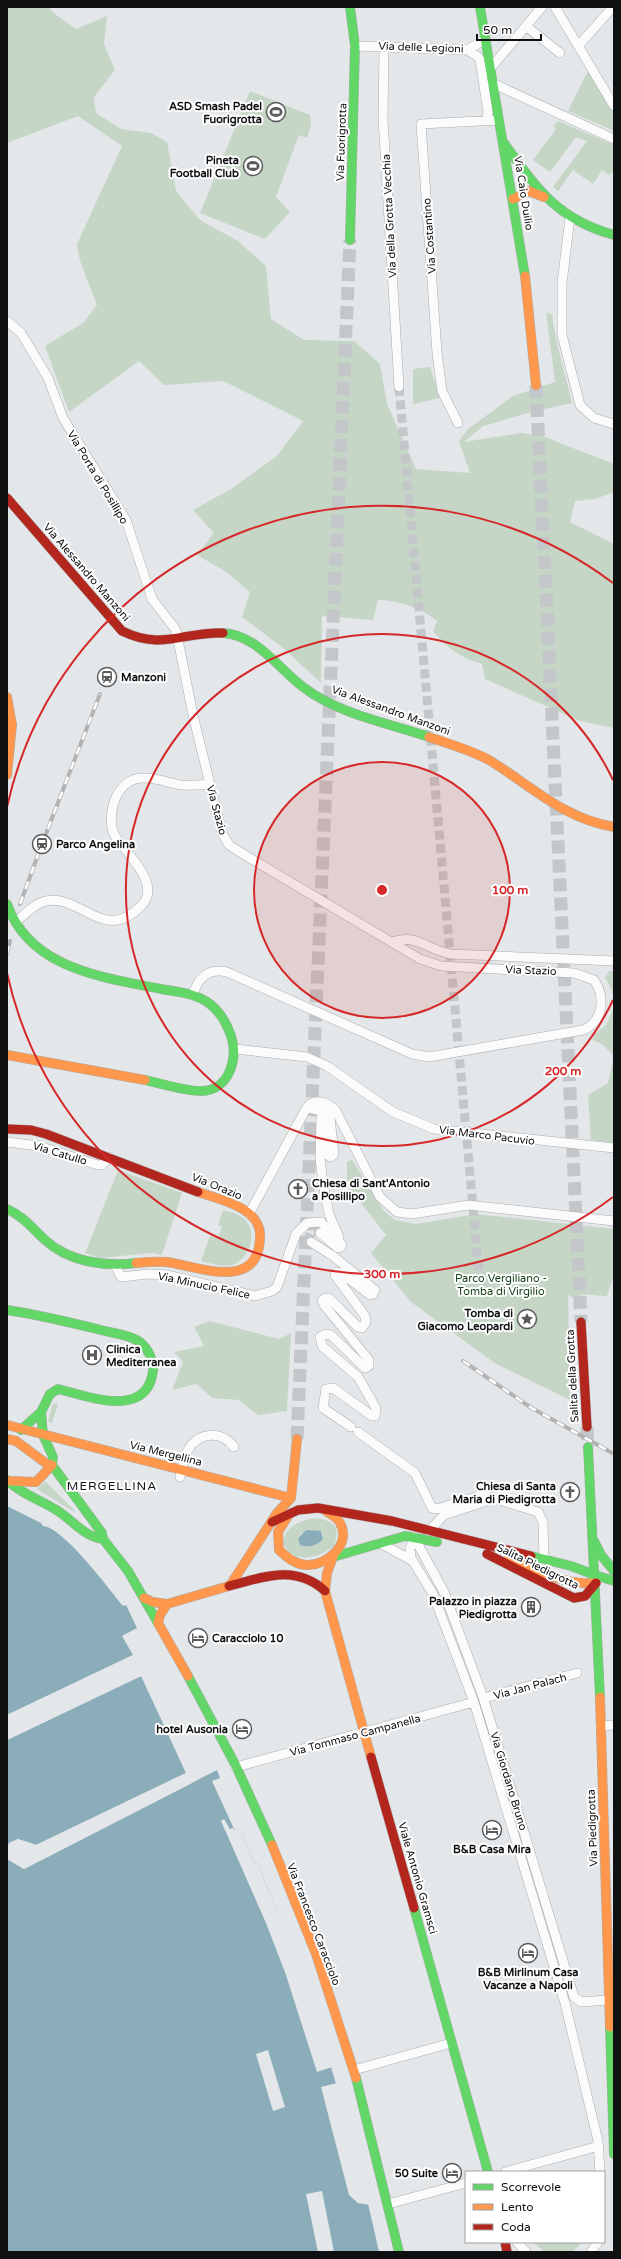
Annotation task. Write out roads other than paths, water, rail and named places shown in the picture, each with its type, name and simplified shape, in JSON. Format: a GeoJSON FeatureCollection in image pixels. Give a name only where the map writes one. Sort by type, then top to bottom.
{"type":"FeatureCollection","features":[{"type":"Feature","properties":{"kind":"street","name":"Via Fuorigrotta"},"geometry":{"type":"LineString","coordinates":[[350,7],[355,46],[350,240]]}},
{"type":"Feature","properties":{"kind":"street","name":"Via Caio Duilio"},"geometry":{"type":"LineString","coordinates":[[480,7],[484,40],[504,143],[528,296],[536,385]]}},
{"type":"Feature","properties":{"kind":"street"},"geometry":{"type":"LineString","coordinates":[[489,70],[542,7]]}},
{"type":"Feature","properties":{"kind":"street"},"geometry":{"type":"LineString","coordinates":[[555,7],[579,45],[580,52],[614,106]]}},
{"type":"Feature","properties":{"kind":"street"},"geometry":{"type":"LineString","coordinates":[[579,45],[613,7]]}},
{"type":"Feature","properties":{"kind":"street"},"geometry":{"type":"LineString","coordinates":[[526,26],[560,53]]}},
{"type":"Feature","properties":{"kind":"street","name":"Via delle Legioni"},"geometry":{"type":"LineString","coordinates":[[355,46],[384,45],[467,50],[484,40]]}},
{"type":"Feature","properties":{"kind":"street","name":"Via della Grotta Vecchia"},"geometry":{"type":"LineString","coordinates":[[384,45],[383,119],[398,387]]}},
{"type":"Feature","properties":{"kind":"street"},"geometry":{"type":"LineString","coordinates":[[467,50],[477,56],[480,60],[488,112],[487,120]]}},
{"type":"Feature","properties":{"kind":"street"},"geometry":{"type":"LineString","coordinates":[[492,83],[614,139]]}},
{"type":"Feature","properties":{"kind":"street","name":"Via Costantino"},"geometry":{"type":"LineString","coordinates":[[458,423],[442,391],[437,353],[421,124],[499,120]]}},
{"type":"Feature","properties":{"kind":"street"},"geometry":{"type":"LineString","coordinates":[[504,143],[544,197],[570,218],[592,229],[614,235]]}},
{"type":"Feature","properties":{"kind":"street"},"geometry":{"type":"LineString","coordinates":[[513,199],[527,192],[544,197]]}},
{"type":"Feature","properties":{"kind":"street"},"geometry":{"type":"LineString","coordinates":[[570,218],[562,283],[562,335],[580,405],[594,418],[614,424]]}},
{"type":"Feature","properties":{"kind":"street","name":"Via Porta di Posillipo"},"geometry":{"type":"LineString","coordinates":[[7,321],[21,333],[48,378],[63,418],[126,520],[152,599],[176,630],[177,639]]}},
{"type":"Feature","properties":{"kind":"street","name":"Via Alessandro Manzoni"},"geometry":{"type":"LineString","coordinates":[[7,498],[122,631],[153,641],[224,633],[237,636],[250,643],[301,686],[335,706],[434,738],[489,760],[557,807],[593,824],[614,828]]}},
{"type":"Feature","properties":{"kind":"street","name":"Via Stazio"},"geometry":{"type":"LineString","coordinates":[[177,639],[222,833],[226,840],[234,848],[420,959],[441,966],[561,971],[585,975],[594,980],[598,985],[602,1002],[600,1013],[591,1027],[583,1030],[429,1057],[412,1054],[228,972],[214,971],[207,974],[197,983],[192,995]]}},
{"type":"Feature","properties":{"kind":"street"},"geometry":{"type":"LineString","coordinates":[[7,697],[12,725],[7,775]]}},
{"type":"Feature","properties":{"kind":"street"},"geometry":{"type":"LineString","coordinates":[[16,922],[26,912],[45,901],[60,900],[104,920],[118,920],[129,916],[142,906],[146,897],[147,889],[145,877],[139,866],[115,835],[112,824],[114,801],[119,791],[126,782],[138,778],[188,786],[210,784]]}},
{"type":"Feature","properties":{"kind":"street"},"geometry":{"type":"LineString","coordinates":[[7,904],[16,922],[28,937],[49,958],[76,971],[192,995],[211,1005],[221,1015],[228,1027],[235,1049],[232,1069],[228,1077],[216,1088],[202,1091],[7,1055]]}},
{"type":"Feature","properties":{"kind":"street"},"geometry":{"type":"LineString","coordinates":[[391,942],[408,938],[432,949],[451,954],[614,961]]}},
{"type":"Feature","properties":{"kind":"street","name":"Via Marco Pacuvio"},"geometry":{"type":"LineString","coordinates":[[235,1049],[307,1057],[327,1066],[393,1112],[434,1129],[614,1148]]}},
{"type":"Feature","properties":{"kind":"street"},"geometry":{"type":"LineString","coordinates":[[249,1214],[307,1107],[315,1102],[322,1102],[332,1107],[380,1197],[397,1212],[412,1214],[468,1205],[614,1221]]}},
{"type":"Feature","properties":{"kind":"street"},"geometry":{"type":"LineString","coordinates":[[307,1107],[326,1113],[330,1118],[334,1154],[331,1157],[327,1155],[326,1123],[321,1118],[320,1158],[327,1204],[342,1245],[337,1248],[320,1233]]}},
{"type":"Feature","properties":{"kind":"street","name":"Via Orazio"},"geometry":{"type":"LineString","coordinates":[[7,1129],[31,1130],[46,1134],[225,1202],[249,1214],[259,1227],[259,1244],[252,1261],[238,1272],[219,1274],[165,1262],[115,1265],[93,1262],[61,1250],[46,1240],[23,1217],[7,1209]]}},
{"type":"Feature","properties":{"kind":"street","name":"Via Catullo"},"geometry":{"type":"LineString","coordinates":[[7,1142],[29,1143],[98,1165],[102,1165],[109,1157]]}},
{"type":"Feature","properties":{"kind":"street","name":"Via Minucio Felice"},"geometry":{"type":"LineString","coordinates":[[115,1265],[118,1276],[122,1278],[162,1275],[252,1296],[258,1296],[277,1287],[299,1229],[307,1223],[320,1221],[342,1245]]}},
{"type":"Feature","properties":{"kind":"street"},"geometry":{"type":"LineString","coordinates":[[311,1242],[333,1256],[375,1290],[373,1294],[370,1295],[341,1273],[337,1272],[335,1275],[365,1316],[366,1322],[362,1328],[358,1326],[329,1298],[325,1298],[322,1301],[369,1360],[369,1366],[365,1368],[331,1335],[326,1334],[320,1337],[322,1346],[358,1377],[376,1408],[375,1416],[372,1416],[333,1388],[326,1389],[323,1408],[415,1473],[433,1508],[478,1496],[487,1496],[534,1510],[540,1514],[543,1522],[544,1560]]}},
{"type":"Feature","properties":{"kind":"street"},"geometry":{"type":"LineString","coordinates":[[7,1310],[41,1314],[134,1338],[149,1352],[153,1362],[153,1374],[147,1388],[129,1401],[115,1403],[58,1389],[50,1394],[40,1412],[22,1430]]}},
{"type":"Feature","properties":{"kind":"street","name":"Salita della Grotta"},"geometry":{"type":"LineString","coordinates":[[581,1322],[587,1427]]}},
{"type":"Feature","properties":{"kind":"street"},"geometry":{"type":"LineString","coordinates":[[40,1412],[43,1435]]}},
{"type":"Feature","properties":{"kind":"street","name":"Via Mergellina"},"geometry":{"type":"LineString","coordinates":[[7,1425],[181,1473],[291,1498],[318,1508]]}},
{"type":"Feature","properties":{"kind":"street","name":"Via Francesco Caracciolo"},"geometry":{"type":"LineString","coordinates":[[43,1435],[53,1457],[52,1465],[102,1533],[103,1539],[128,1571],[144,1598],[159,1619],[236,1767],[319,1965],[354,2070],[399,2252]]}},
{"type":"Feature","properties":{"kind":"street"},"geometry":{"type":"LineString","coordinates":[[181,1473],[187,1451],[193,1443],[203,1437],[212,1435],[221,1436],[228,1439],[234,1447]]}},
{"type":"Feature","properties":{"kind":"street"},"geometry":{"type":"LineString","coordinates":[[7,1439],[16,1441],[48,1464],[52,1465],[36,1482],[8,1480]]}},
{"type":"Feature","properties":{"kind":"street"},"geometry":{"type":"LineString","coordinates":[[229,1586],[270,1523],[291,1498],[295,1472],[297,1439]]}},
{"type":"Feature","properties":{"kind":"street"},"geometry":{"type":"LineString","coordinates":[[588,1447],[591,1531],[601,1555],[614,1571]]}},
{"type":"Feature","properties":{"kind":"street","name":"Via Francesco Caracciolo"},"geometry":{"type":"LineString","coordinates":[[8,1480],[14,1487],[58,1511],[88,1534],[103,1539]]}},
{"type":"Feature","properties":{"kind":"street"},"geometry":{"type":"LineString","coordinates":[[487,1496],[484,1502],[441,1517],[421,1533],[410,1549],[413,1561],[435,1599],[474,1702],[565,2003],[599,2146],[600,2171]]}},
{"type":"Feature","properties":{"kind":"street"},"geometry":{"type":"LineString","coordinates":[[270,1523],[304,1508],[318,1508],[421,1533]]}},
{"type":"Feature","properties":{"kind":"street"},"geometry":{"type":"LineString","coordinates":[[318,1508],[334,1515],[342,1527],[344,1538],[342,1545],[334,1557],[327,1573],[325,1591]]}},
{"type":"Feature","properties":{"kind":"street"},"geometry":{"type":"LineString","coordinates":[[277,1543],[279,1527],[290,1514]]}},
{"type":"Feature","properties":{"kind":"street"},"geometry":{"type":"LineString","coordinates":[[270,1523],[277,1543],[284,1556],[298,1564],[319,1563],[380,1543],[421,1533]]}},
{"type":"Feature","properties":{"kind":"street","name":"Via Piedigrotta"},"geometry":{"type":"LineString","coordinates":[[591,1531],[595,1579],[611,1956],[609,2000],[614,2154]]}},
{"type":"Feature","properties":{"kind":"street","name":"Salita Piedigrotta"},"geometry":{"type":"LineString","coordinates":[[421,1533],[486,1554],[518,1562],[555,1578],[580,1585],[595,1579]]}},
{"type":"Feature","properties":{"kind":"street","name":"Salita Piedigrotta"},"geometry":{"type":"LineString","coordinates":[[421,1533],[563,1564],[595,1579],[614,1581]]}},
{"type":"Feature","properties":{"kind":"street","name":"Via Giordano Bruno"},"geometry":{"type":"LineString","coordinates":[[421,1533],[484,1698],[574,1997],[581,2002],[609,2000]]}},
{"type":"Feature","properties":{"kind":"street"},"geometry":{"type":"LineString","coordinates":[[380,1543],[413,1561]]}},
{"type":"Feature","properties":{"kind":"street","name":"Salita Piedigrotta"},"geometry":{"type":"LineString","coordinates":[[486,1554],[574,1598],[583,1597],[595,1579]]}},
{"type":"Feature","properties":{"kind":"street"},"geometry":{"type":"LineString","coordinates":[[555,1578],[552,1574],[553,1569],[563,1564]]}},
{"type":"Feature","properties":{"kind":"street"},"geometry":{"type":"LineString","coordinates":[[144,1598],[153,1602],[167,1604],[229,1586],[291,1574],[308,1578],[325,1591]]}},
{"type":"Feature","properties":{"kind":"street","name":"Viale Antonio Gramsci"},"geometry":{"type":"LineString","coordinates":[[325,1591],[488,2171]]}},
{"type":"Feature","properties":{"kind":"street"},"geometry":{"type":"LineString","coordinates":[[159,1619],[167,1604]]}},
{"type":"Feature","properties":{"kind":"street","name":"Via Jan Palach"},"geometry":{"type":"LineString","coordinates":[[484,1698],[577,1673]]}},
{"type":"Feature","properties":{"kind":"street","name":"Via Tommaso Campanella"},"geometry":{"type":"LineString","coordinates":[[236,1767],[474,1702]]}},
{"type":"Feature","properties":{"kind":"street"},"geometry":{"type":"LineString","coordinates":[[601,1726],[614,1726]]}},
{"type":"Feature","properties":{"kind":"street"},"geometry":{"type":"LineString","coordinates":[[354,2070],[452,2043]]}},
{"type":"Feature","properties":{"kind":"street"},"geometry":{"type":"LineString","coordinates":[[509,2171],[599,2146]]}},
{"type":"Feature","properties":{"kind":"street"},"geometry":{"type":"LineString","coordinates":[[388,2204],[465,2182]]}},
{"type":"Feature","properties":{"kind":"street"},"geometry":{"type":"LineString","coordinates":[[518,2243],[526,2252]]}},
{"type":"Feature","properties":{"kind":"street"},"geometry":{"type":"LineString","coordinates":[[591,2252],[598,2243]]}},
{"type":"Feature","properties":{"kind":"water"},"geometry":{"type":"Polygon","coordinates":[[[7,1506],[41,1523],[43,1526],[52,1529],[74,1548],[86,1560],[123,1606],[126,1605],[137,1628],[122,1636],[133,1655],[7,1715],[7,1506]]]}},
{"type":"Feature","properties":{"kind":"water"},"geometry":{"type":"Polygon","coordinates":[[[306,1530],[321,1531],[323,1539],[312,1546],[300,1545],[298,1538],[306,1530]]]}},
{"type":"Feature","properties":{"kind":"water"},"geometry":{"type":"Polygon","coordinates":[[[141,1676],[186,1773],[36,1845],[18,1839],[9,1843],[7,1848],[7,1740],[141,1676]]]}},
{"type":"Feature","properties":{"kind":"water"},"geometry":{"type":"Polygon","coordinates":[[[217,1770],[220,1778],[212,1781],[235,1831],[240,1829],[254,1863],[257,1862],[311,2005],[342,2103],[368,2202],[379,2252],[7,2252],[7,1859],[24,1869],[217,1770]]]}},
{"type":"Feature","properties":{"kind":"tunnel"},"geometry":{"type":"LineString","coordinates":[[297,1439],[350,240]]}},
{"type":"Feature","properties":{"kind":"tunnel"},"geometry":{"type":"LineString","coordinates":[[536,385],[581,1322]]}},
{"type":"Feature","properties":{"kind":"tunnel"},"geometry":{"type":"LineString","coordinates":[[399,387],[481,1297]]}},
{"type":"Feature","properties":{"kind":"tunnel"},"geometry":{"type":"LineString","coordinates":[[311,1242],[309,1237],[311,1232],[315,1231],[320,1233]]}},
{"type":"Feature","properties":{"kind":"tunnel"},"geometry":{"type":"LineString","coordinates":[[587,1427],[588,1447]]}},
{"type":"Feature","properties":{"kind":"railway"},"geometry":{"type":"LineString","coordinates":[[20,904],[100,694]]}},
{"type":"Feature","properties":{"kind":"railway"},"geometry":{"type":"LineString","coordinates":[[7,954],[10,941]]}},
{"type":"Feature","properties":{"kind":"railway"},"geometry":{"type":"LineString","coordinates":[[463,1361],[530,1407],[614,1454]]}},
{"type":"Feature","properties":{"kind":"place","name":"ASD Smash Padel Fuorigrotta"},"geometry":{"type":"Point","coordinates":[276,112]}},
{"type":"Feature","properties":{"kind":"place","name":"Pineta Football Club"},"geometry":{"type":"Point","coordinates":[253,166]}},
{"type":"Feature","properties":{"kind":"place","name":"Manzoni"},"geometry":{"type":"Point","coordinates":[107,677]}},
{"type":"Feature","properties":{"kind":"place","name":"Parco Angelina"},"geometry":{"type":"Point","coordinates":[42,844]}},
{"type":"Feature","properties":{"kind":"place","name":"Chiesa di Sant'Antonio a Posillipo"},"geometry":{"type":"Point","coordinates":[298,1189]}},
{"type":"Feature","properties":{"kind":"place","name":"Tomba di Giacomo Leopardi"},"geometry":{"type":"Point","coordinates":[527,1319]}},
{"type":"Feature","properties":{"kind":"place","name":"Clinica Mediterranea"},"geometry":{"type":"Point","coordinates":[92,1355]}},
{"type":"Feature","properties":{"kind":"place","name":"Chiesa di Santa Maria di Piedigrotta"},"geometry":{"type":"Point","coordinates":[570,1492]}},
{"type":"Feature","properties":{"kind":"place","name":"Palazzo in piazza Piedigrotta"},"geometry":{"type":"Point","coordinates":[531,1607]}},
{"type":"Feature","properties":{"kind":"place","name":"Caracciolo 10"},"geometry":{"type":"Point","coordinates":[198,1638]}},
{"type":"Feature","properties":{"kind":"place","name":"hotel Ausonia"},"geometry":{"type":"Point","coordinates":[242,1729]}},
{"type":"Feature","properties":{"kind":"place","name":"B&B Casa Mira"},"geometry":{"type":"Point","coordinates":[492,1830]}},
{"type":"Feature","properties":{"kind":"place","name":"B&B Mirlinum Casa Vacanze a Napoli"},"geometry":{"type":"Point","coordinates":[528,1953]}},
{"type":"Feature","properties":{"kind":"place","name":"50 Suite"},"geometry":{"type":"Point","coordinates":[452,2173]}},
{"type":"Feature","properties":{"kind":"district","name":"MERGELLINA"},"geometry":{"type":"Point","coordinates":[112,1486]}},
{"type":"Feature","properties":{"kind":"park label","name":"Parco Vergiliano - Tomba di Virgilio"},"geometry":{"type":"Point","coordinates":[501,1284]}}]}
